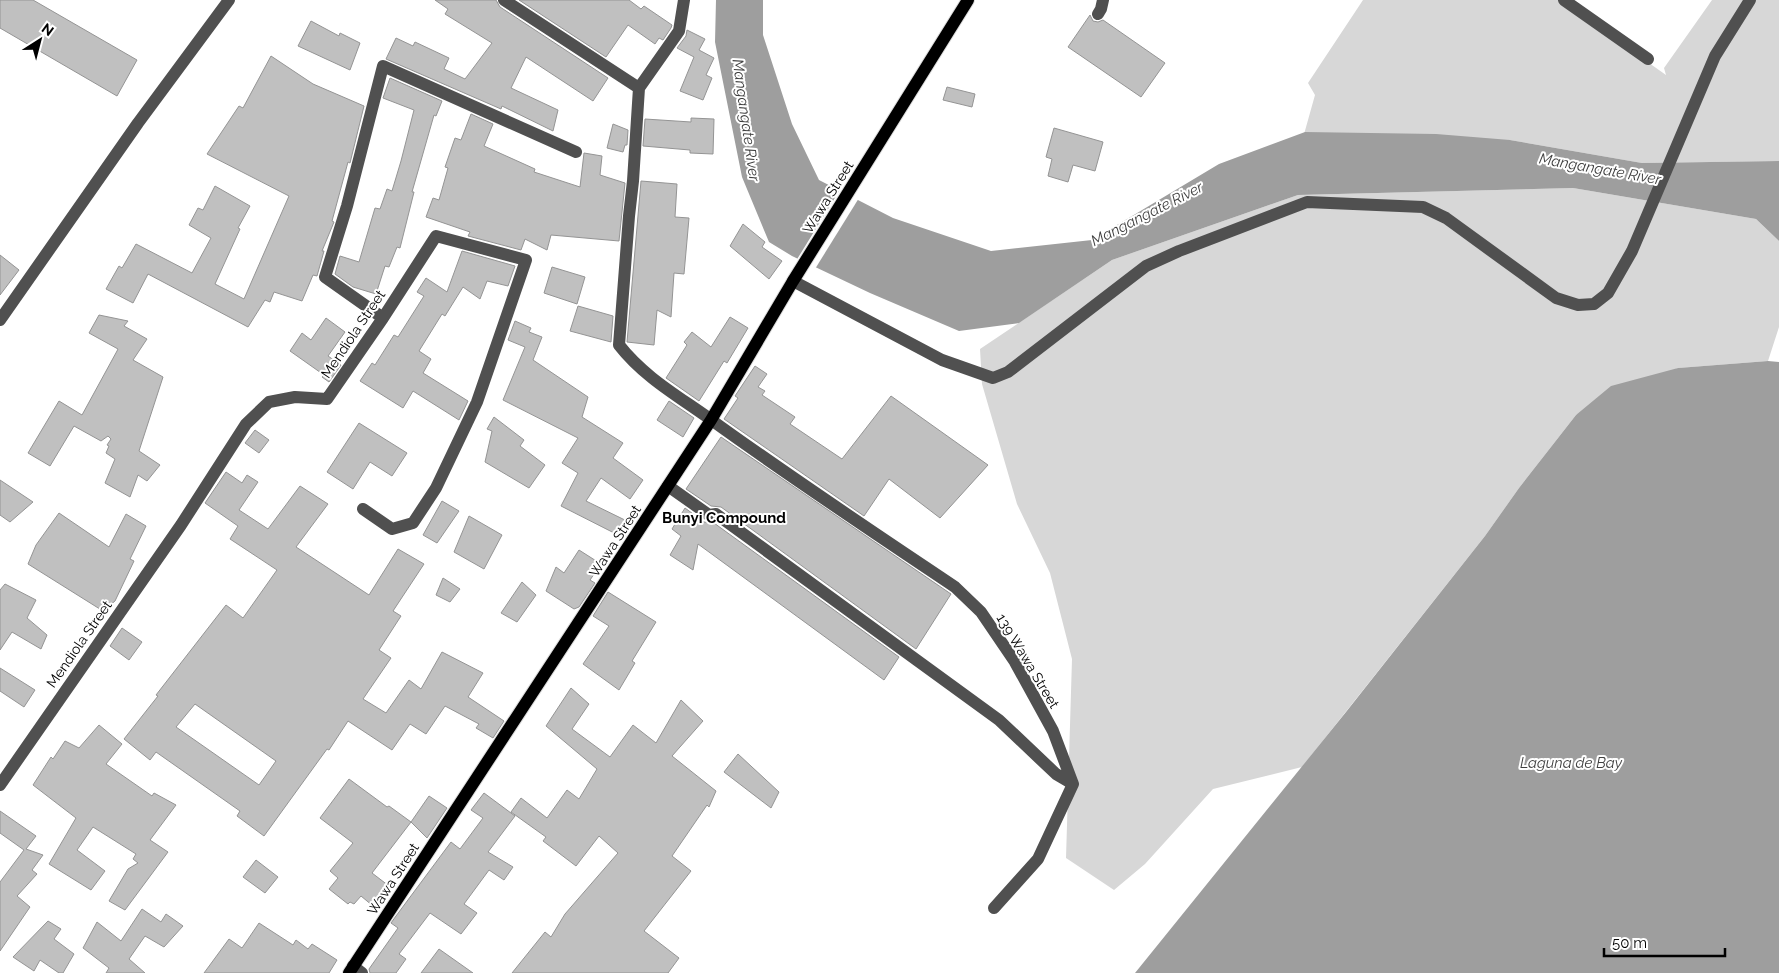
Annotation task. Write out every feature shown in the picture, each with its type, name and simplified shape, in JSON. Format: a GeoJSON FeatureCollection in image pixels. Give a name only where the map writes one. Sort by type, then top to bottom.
{"type":"FeatureCollection","features":[{"type":"Feature","properties":{"kind":"main road","name":"Wawa Street"},"geometry":{"type":"LineString","coordinates":[[355,971],[711,420],[796,276],[968,0]]}},
{"type":"Feature","properties":{"kind":"street"},"geometry":{"type":"LineString","coordinates":[[0,320],[138,123],[229,0]]}},
{"type":"Feature","properties":{"kind":"street"},"geometry":{"type":"LineString","coordinates":[[504,0],[639,88],[679,31],[684,0]]}},
{"type":"Feature","properties":{"kind":"street"},"geometry":{"type":"LineString","coordinates":[[1098,14],[1103,0]]}},
{"type":"Feature","properties":{"kind":"street"},"geometry":{"type":"LineString","coordinates":[[1564,0],[1648,59]]}},
{"type":"Feature","properties":{"kind":"street"},"geometry":{"type":"LineString","coordinates":[[796,276],[942,360],[993,378],[1008,372],[1146,266],[1179,251],[1307,202],[1423,206],[1446,218],[1556,298],[1578,305],[1594,304],[1608,293],[1632,251],[1715,56],[1750,0]]}},
{"type":"Feature","properties":{"kind":"street"},"geometry":{"type":"LineString","coordinates":[[384,318],[324,277],[347,206],[383,66],[576,152]]}},
{"type":"Feature","properties":{"kind":"street","name":"139 Wawa Street"},"geometry":{"type":"LineString","coordinates":[[639,88],[620,345],[630,358],[656,381],[733,436],[955,587],[981,612],[1015,662],[1053,731],[1073,784]]}},
{"type":"Feature","properties":{"kind":"street","name":"Mendiola Street"},"geometry":{"type":"LineString","coordinates":[[0,785],[181,524],[246,424],[269,402],[295,397],[327,399],[384,318],[436,236],[526,260],[477,402],[436,488],[419,515],[413,523],[392,529],[362,509]]}},
{"type":"Feature","properties":{"kind":"street"},"geometry":{"type":"LineString","coordinates":[[668,486],[709,515],[716,514],[904,650],[999,720],[1056,774],[1073,784],[1038,859],[994,908]]}},
{"type":"Feature","properties":{"kind":"shaded area"},"geometry":{"type":"Polygon","coordinates":[[[1363,0],[1560,0],[1666,75],[1664,68],[1712,0],[1779,0],[1779,161],[1642,163],[1510,140],[1301,145],[1315,95],[1308,83],[1363,0]]]}},
{"type":"Feature","properties":{"kind":"shaded area"},"geometry":{"type":"Polygon","coordinates":[[[1573,188],[1756,219],[1779,241],[1779,327],[1768,361],[1678,368],[1576,415],[1519,488],[1485,536],[1302,767],[1213,789],[1145,864],[1114,890],[1066,858],[1072,659],[1050,573],[1017,504],[982,384],[980,349],[1112,260],[1298,195],[1573,188]]]}},
{"type":"Feature","properties":{"kind":"water","name":"Mangangate River"},"geometry":{"type":"Polygon","coordinates":[[[716,0],[763,0],[763,35],[792,124],[819,180],[893,218],[991,251],[1092,240],[1219,164],[1305,132],[1436,134],[1510,140],[1642,163],[1779,161],[1779,241],[1756,219],[1573,188],[1298,195],[1112,260],[1019,323],[959,331],[870,293],[792,256],[769,242],[742,177],[715,42],[716,0]]]}},
{"type":"Feature","properties":{"kind":"water","name":"Laguna de Bay"},"geometry":{"type":"Polygon","coordinates":[[[1768,361],[1779,362],[1779,973],[1135,973],[1346,712],[1485,536],[1519,488],[1576,415],[1611,386],[1678,368],[1768,361]]]}},
{"type":"Feature","properties":{"kind":"pier"},"geometry":{"type":"Polygon","coordinates":[[[841,188],[859,198],[815,269],[796,261],[841,188]]]}},
{"type":"Feature","properties":{"kind":"building"},"geometry":{"type":"Polygon","coordinates":[[[0,0],[33,0],[137,60],[117,96],[0,28],[0,0]]]}},
{"type":"Feature","properties":{"kind":"building"},"geometry":{"type":"Polygon","coordinates":[[[435,0],[496,0],[500,7],[608,78],[593,101],[526,57],[511,88],[558,110],[553,131],[502,106],[501,109],[386,59],[396,38],[413,46],[415,42],[449,58],[444,69],[465,79],[492,43],[445,14],[448,9],[435,0]]]}},
{"type":"Feature","properties":{"kind":"building"},"geometry":{"type":"Polygon","coordinates":[[[519,0],[629,0],[641,9],[644,6],[672,25],[663,40],[659,38],[655,44],[628,25],[606,57],[519,0]]]}},
{"type":"Feature","properties":{"kind":"building"},"geometry":{"type":"Polygon","coordinates":[[[1090,15],[1093,21],[1103,20],[1165,63],[1141,97],[1068,47],[1090,15]]]}},
{"type":"Feature","properties":{"kind":"building"},"geometry":{"type":"Polygon","coordinates":[[[311,21],[339,36],[340,33],[360,43],[350,70],[298,46],[311,21]]]}},
{"type":"Feature","properties":{"kind":"building"},"geometry":{"type":"Polygon","coordinates":[[[687,30],[705,39],[699,50],[714,58],[706,75],[712,78],[703,100],[680,91],[694,57],[677,48],[686,36],[687,30]]]}},
{"type":"Feature","properties":{"kind":"building"},"geometry":{"type":"Polygon","coordinates":[[[271,56],[313,84],[364,106],[350,163],[348,162],[332,221],[334,222],[322,251],[324,251],[317,276],[313,275],[302,301],[274,292],[270,302],[265,300],[248,327],[148,274],[133,303],[106,289],[119,266],[122,268],[136,244],[192,273],[211,238],[189,225],[198,208],[203,210],[215,186],[250,206],[238,228],[240,229],[215,284],[244,299],[289,196],[207,154],[239,106],[243,108],[271,56]]]}},
{"type":"Feature","properties":{"kind":"building"},"geometry":{"type":"Polygon","coordinates":[[[390,78],[442,101],[436,116],[434,115],[412,192],[414,192],[400,248],[397,247],[389,267],[385,266],[376,294],[353,287],[335,274],[340,256],[359,262],[375,208],[380,209],[387,189],[392,191],[401,161],[414,110],[383,98],[390,78]]]}},
{"type":"Feature","properties":{"kind":"building"},"geometry":{"type":"Polygon","coordinates":[[[947,87],[975,94],[972,107],[943,100],[947,87]]]}},
{"type":"Feature","properties":{"kind":"building"},"geometry":{"type":"Polygon","coordinates":[[[471,114],[493,124],[484,146],[535,169],[534,172],[580,187],[584,153],[602,156],[600,175],[625,183],[619,241],[551,235],[547,250],[525,239],[521,250],[468,236],[470,232],[426,217],[433,198],[439,200],[448,168],[445,167],[455,138],[461,140],[471,114]]]}},
{"type":"Feature","properties":{"kind":"building"},"geometry":{"type":"Polygon","coordinates":[[[691,118],[714,119],[713,154],[690,153],[690,150],[643,146],[645,119],[691,122],[691,118]]]}},
{"type":"Feature","properties":{"kind":"building"},"geometry":{"type":"Polygon","coordinates":[[[613,124],[628,130],[627,145],[625,145],[623,152],[607,148],[613,124]]]}},
{"type":"Feature","properties":{"kind":"building"},"geometry":{"type":"Polygon","coordinates":[[[1054,128],[1103,142],[1095,171],[1073,165],[1068,182],[1048,176],[1052,159],[1046,157],[1054,128]]]}},
{"type":"Feature","properties":{"kind":"building"},"geometry":{"type":"Polygon","coordinates":[[[641,181],[677,184],[675,217],[689,218],[684,274],[674,273],[671,317],[657,310],[654,345],[627,342],[641,181]]]}},
{"type":"Feature","properties":{"kind":"building"},"geometry":{"type":"Polygon","coordinates":[[[743,224],[765,242],[762,247],[782,261],[769,279],[730,246],[743,224]]]}},
{"type":"Feature","properties":{"kind":"building"},"geometry":{"type":"Polygon","coordinates":[[[462,251],[515,266],[508,286],[487,281],[480,299],[463,287],[445,316],[442,314],[419,351],[431,359],[423,373],[468,401],[459,420],[413,391],[403,408],[360,381],[372,363],[375,365],[394,335],[398,337],[424,296],[417,292],[426,278],[447,292],[462,251]]]}},
{"type":"Feature","properties":{"kind":"building"},"geometry":{"type":"Polygon","coordinates":[[[0,255],[19,270],[0,295],[0,255]]]}},
{"type":"Feature","properties":{"kind":"building"},"geometry":{"type":"Polygon","coordinates":[[[552,267],[585,277],[577,304],[544,293],[552,267]]]}},
{"type":"Feature","properties":{"kind":"building"},"geometry":{"type":"Polygon","coordinates":[[[578,306],[613,316],[611,342],[570,331],[578,306]]]}},
{"type":"Feature","properties":{"kind":"building"},"geometry":{"type":"Polygon","coordinates":[[[99,315],[128,321],[124,326],[147,339],[133,360],[163,377],[139,451],[160,465],[147,481],[138,475],[130,497],[105,483],[115,459],[106,453],[109,446],[107,445],[111,439],[108,436],[101,441],[74,426],[50,466],[28,453],[59,401],[82,415],[117,351],[118,349],[89,333],[99,315]]]}},
{"type":"Feature","properties":{"kind":"building"},"geometry":{"type":"Polygon","coordinates":[[[730,317],[748,328],[727,363],[724,361],[699,401],[666,378],[687,345],[684,342],[692,332],[711,347],[730,317]]]}},
{"type":"Feature","properties":{"kind":"building"},"geometry":{"type":"Polygon","coordinates":[[[326,318],[345,332],[328,356],[341,365],[329,382],[322,377],[324,375],[290,351],[302,333],[311,340],[326,318]]]}},
{"type":"Feature","properties":{"kind":"building"},"geometry":{"type":"Polygon","coordinates":[[[515,321],[531,328],[529,332],[542,337],[533,360],[588,397],[582,417],[623,443],[613,458],[643,480],[630,499],[601,478],[586,501],[631,523],[624,538],[561,506],[578,473],[562,463],[578,438],[503,400],[525,347],[508,340],[515,321]]]}},
{"type":"Feature","properties":{"kind":"building"},"geometry":{"type":"Polygon","coordinates":[[[755,366],[767,374],[758,387],[765,391],[762,395],[795,417],[790,424],[842,459],[891,396],[988,465],[940,518],[889,479],[864,516],[724,419],[738,398],[735,396],[755,366]]]}},
{"type":"Feature","properties":{"kind":"building"},"geometry":{"type":"Polygon","coordinates":[[[669,401],[694,418],[683,437],[657,420],[669,401]]]}},
{"type":"Feature","properties":{"kind":"building"},"geometry":{"type":"Polygon","coordinates":[[[494,417],[524,440],[520,446],[545,465],[529,488],[485,462],[492,431],[487,429],[494,417]]]}},
{"type":"Feature","properties":{"kind":"building"},"geometry":{"type":"Polygon","coordinates":[[[359,423],[407,453],[392,476],[370,462],[353,489],[327,472],[359,423]]]}},
{"type":"Feature","properties":{"kind":"building"},"geometry":{"type":"Polygon","coordinates":[[[255,430],[269,440],[259,453],[245,443],[255,430]]]}},
{"type":"Feature","properties":{"kind":"building"},"geometry":{"type":"Polygon","coordinates":[[[721,437],[951,594],[916,649],[721,507],[711,506],[686,489],[721,437]]]}},
{"type":"Feature","properties":{"kind":"building"},"geometry":{"type":"Polygon","coordinates":[[[226,472],[242,483],[247,475],[258,482],[239,510],[268,529],[300,486],[328,504],[296,547],[369,595],[398,549],[424,564],[393,611],[401,616],[379,650],[391,658],[363,699],[386,713],[409,680],[421,689],[442,652],[483,673],[468,697],[504,721],[493,738],[476,728],[479,724],[445,706],[426,734],[410,724],[392,750],[348,721],[329,750],[327,749],[264,836],[237,816],[240,811],[156,752],[150,760],[124,739],[226,605],[243,618],[277,570],[230,539],[238,526],[205,503],[226,472]],[[195,704],[176,727],[259,785],[276,761],[195,704]]]}},
{"type":"Feature","properties":{"kind":"building"},"geometry":{"type":"Polygon","coordinates":[[[0,480],[33,502],[10,522],[0,515],[0,480]]]}},
{"type":"Feature","properties":{"kind":"building"},"geometry":{"type":"Polygon","coordinates":[[[442,501],[459,511],[437,543],[423,535],[442,501]]]}},
{"type":"Feature","properties":{"kind":"building"},"geometry":{"type":"Polygon","coordinates":[[[685,508],[704,522],[714,523],[899,657],[884,680],[698,544],[693,570],[670,555],[681,536],[672,529],[685,508]]]}},
{"type":"Feature","properties":{"kind":"building"},"geometry":{"type":"Polygon","coordinates":[[[59,513],[109,547],[126,514],[146,526],[130,559],[134,561],[115,601],[103,611],[28,564],[36,545],[59,513]]]}},
{"type":"Feature","properties":{"kind":"building"},"geometry":{"type":"Polygon","coordinates":[[[469,516],[502,535],[484,569],[454,552],[469,516]]]}},
{"type":"Feature","properties":{"kind":"building"},"geometry":{"type":"Polygon","coordinates":[[[579,550],[601,564],[590,580],[595,583],[579,607],[574,609],[546,591],[556,567],[564,573],[579,550]]]}},
{"type":"Feature","properties":{"kind":"building"},"geometry":{"type":"Polygon","coordinates":[[[443,578],[460,589],[450,602],[436,595],[443,578]]]}},
{"type":"Feature","properties":{"kind":"building"},"geometry":{"type":"Polygon","coordinates":[[[522,582],[536,595],[517,622],[501,613],[522,582]]]}},
{"type":"Feature","properties":{"kind":"building"},"geometry":{"type":"Polygon","coordinates":[[[5,584],[36,600],[27,618],[47,635],[41,649],[12,632],[0,650],[0,590],[5,584]]]}},
{"type":"Feature","properties":{"kind":"building"},"geometry":{"type":"Polygon","coordinates":[[[608,592],[656,622],[632,661],[635,663],[619,690],[583,664],[609,626],[593,616],[608,592]]]}},
{"type":"Feature","properties":{"kind":"building"},"geometry":{"type":"Polygon","coordinates":[[[122,628],[142,642],[129,660],[110,646],[122,628]]]}},
{"type":"Feature","properties":{"kind":"building"},"geometry":{"type":"Polygon","coordinates":[[[0,668],[35,690],[24,707],[0,691],[0,668]]]}},
{"type":"Feature","properties":{"kind":"building"},"geometry":{"type":"Polygon","coordinates":[[[571,688],[589,704],[572,729],[610,757],[633,725],[656,743],[681,700],[703,721],[672,756],[716,791],[709,807],[707,805],[672,856],[691,871],[644,931],[679,958],[668,973],[512,973],[545,932],[551,937],[565,914],[618,853],[599,836],[576,866],[543,841],[546,837],[511,812],[521,798],[547,818],[567,790],[579,799],[597,769],[546,726],[571,688]]]}},
{"type":"Feature","properties":{"kind":"building"},"geometry":{"type":"Polygon","coordinates":[[[99,725],[122,744],[106,764],[152,796],[154,793],[176,805],[150,840],[168,852],[125,910],[109,901],[128,869],[138,863],[133,859],[136,854],[93,827],[77,850],[105,871],[91,890],[49,864],[76,818],[33,785],[51,757],[53,759],[65,741],[79,748],[99,725]]]}},
{"type":"Feature","properties":{"kind":"building"},"geometry":{"type":"Polygon","coordinates":[[[738,754],[779,792],[771,808],[724,772],[738,754]]]}},
{"type":"Feature","properties":{"kind":"building"},"geometry":{"type":"Polygon","coordinates":[[[349,779],[411,822],[372,873],[389,886],[373,906],[361,896],[354,904],[350,902],[348,904],[329,889],[338,878],[330,871],[353,843],[320,818],[349,779]]]}},
{"type":"Feature","properties":{"kind":"building"},"geometry":{"type":"Polygon","coordinates":[[[484,793],[515,816],[488,852],[513,867],[504,880],[489,870],[464,904],[477,913],[461,934],[430,913],[399,954],[406,959],[396,973],[370,973],[369,969],[398,928],[391,923],[396,916],[451,842],[460,849],[483,818],[471,810],[484,793]]]}},
{"type":"Feature","properties":{"kind":"building"},"geometry":{"type":"Polygon","coordinates":[[[429,796],[447,808],[427,838],[411,822],[429,796]]]}},
{"type":"Feature","properties":{"kind":"building"},"geometry":{"type":"Polygon","coordinates":[[[0,811],[36,836],[26,849],[43,855],[32,870],[37,874],[17,896],[30,907],[0,951],[0,882],[24,850],[0,833],[0,811]]]}},
{"type":"Feature","properties":{"kind":"building"},"geometry":{"type":"Polygon","coordinates":[[[256,860],[278,877],[265,893],[243,877],[256,860]]]}},
{"type":"Feature","properties":{"kind":"building"},"geometry":{"type":"Polygon","coordinates":[[[142,909],[161,922],[166,914],[183,926],[164,947],[145,936],[129,959],[145,973],[106,973],[109,968],[83,948],[97,922],[121,941],[142,909]]]}},
{"type":"Feature","properties":{"kind":"building"},"geometry":{"type":"Polygon","coordinates":[[[48,921],[61,929],[54,939],[74,954],[63,973],[59,973],[40,960],[34,971],[13,957],[48,921]]]}},
{"type":"Feature","properties":{"kind":"building"},"geometry":{"type":"Polygon","coordinates":[[[259,923],[293,945],[296,940],[308,949],[312,944],[337,960],[329,973],[204,973],[229,939],[242,948],[259,923]]]}},
{"type":"Feature","properties":{"kind":"building"},"geometry":{"type":"Polygon","coordinates":[[[439,949],[473,973],[421,973],[439,949]]]}},
{"type":"Feature","properties":{"kind":"district","name":"Bunyi Compound"},"geometry":{"type":"Point","coordinates":[724,518]}}]}
